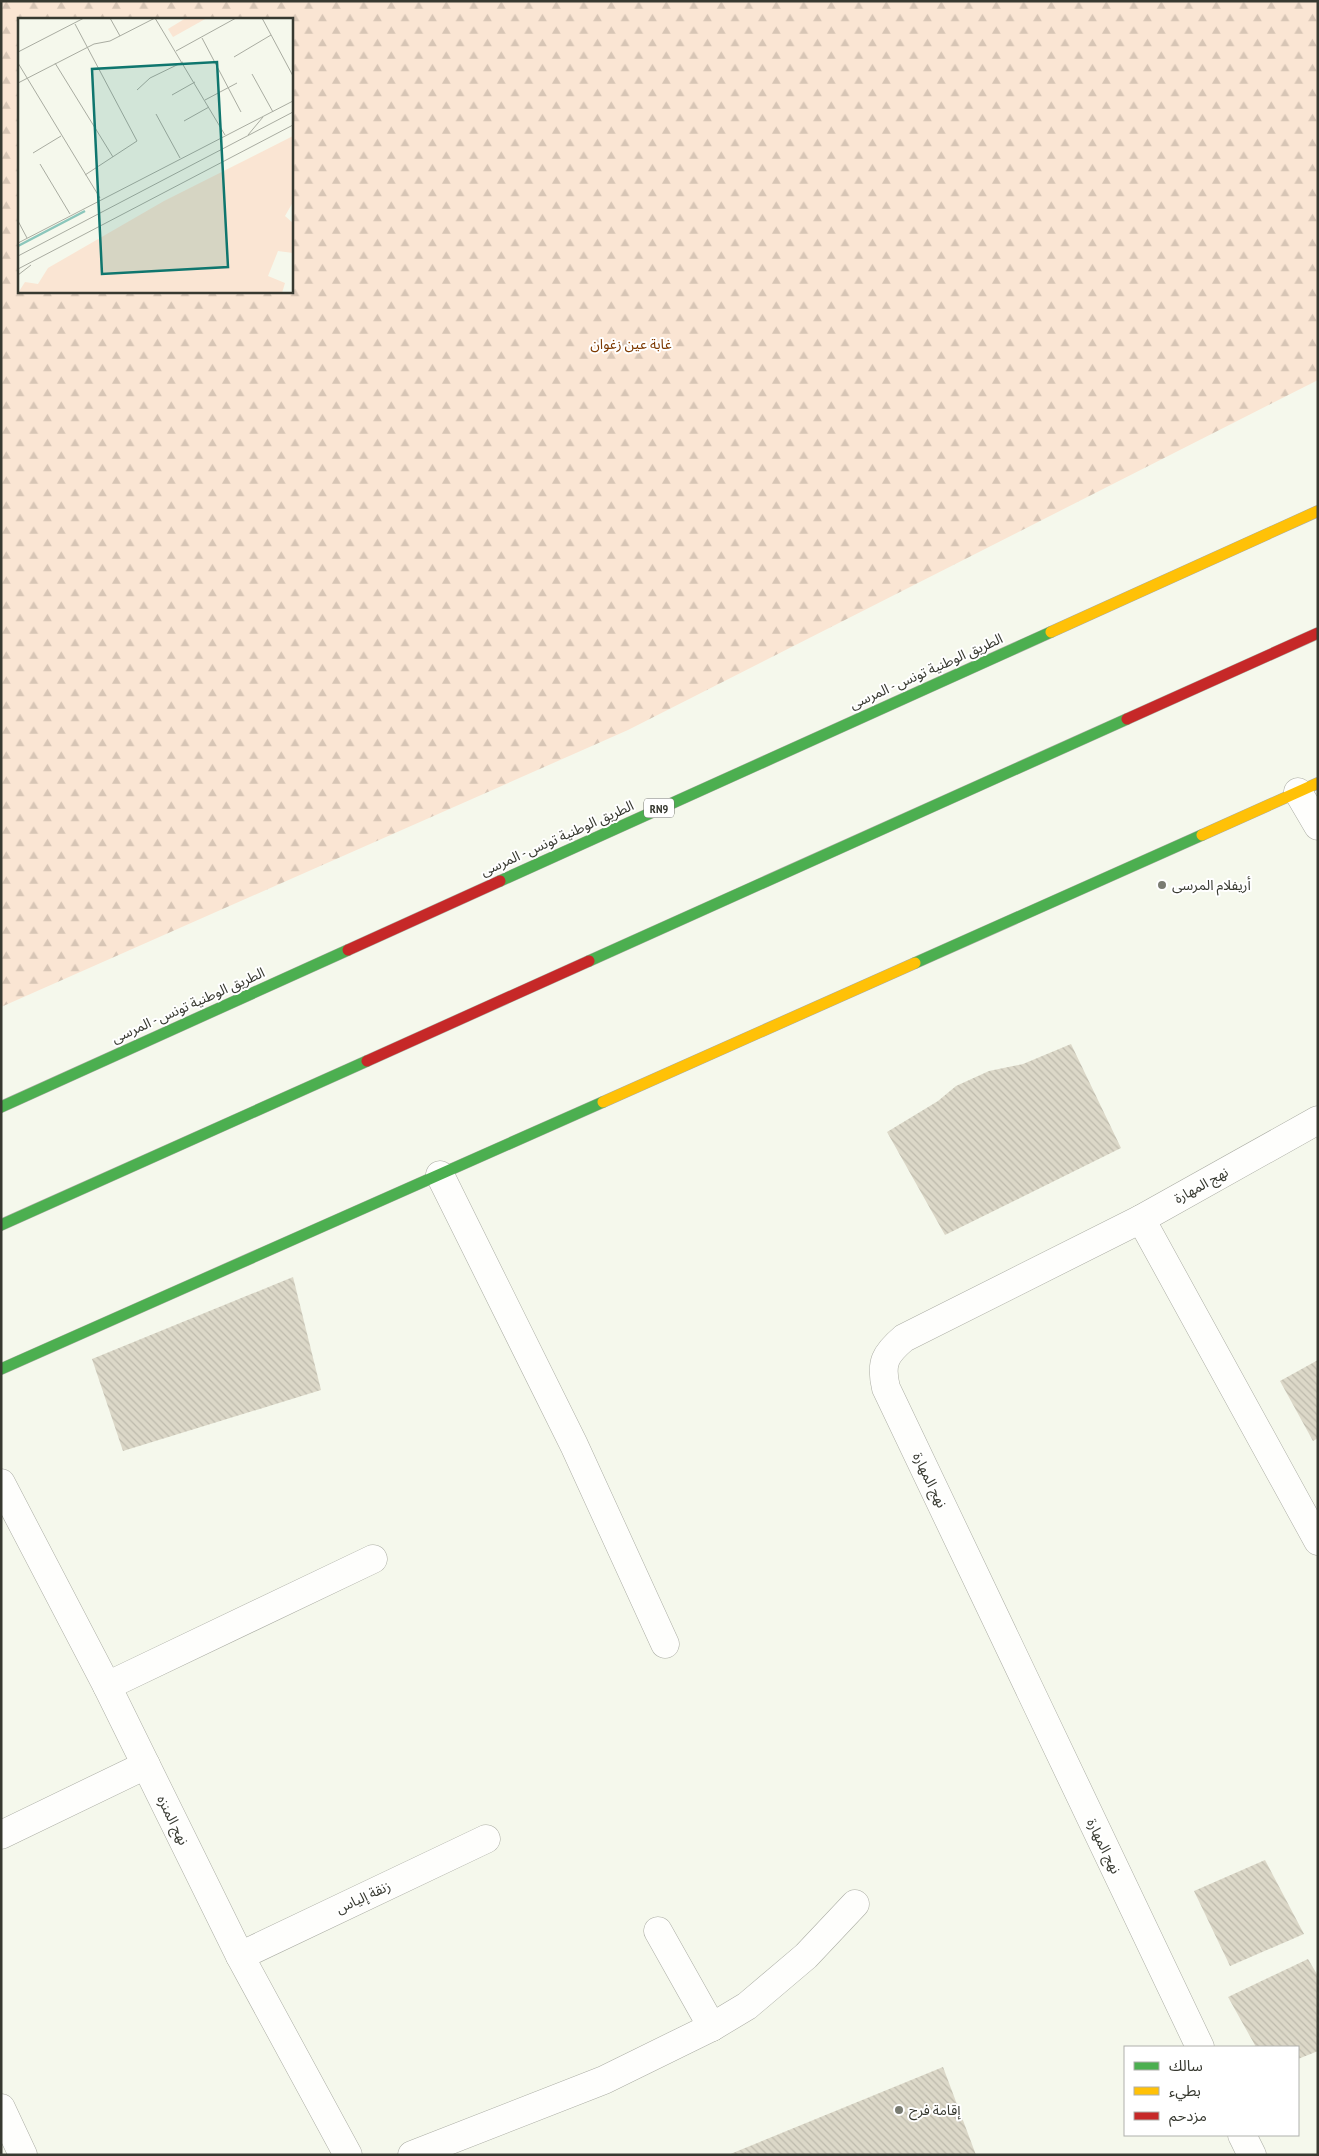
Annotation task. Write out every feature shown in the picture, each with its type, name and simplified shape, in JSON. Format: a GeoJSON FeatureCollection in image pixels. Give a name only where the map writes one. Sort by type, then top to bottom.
{"type":"FeatureCollection","features":[{"type":"Feature","properties":{"kind":"main road","name":"الطريق الوطنية تونس - المرسى"},"geometry":{"type":"LineString","coordinates":[[1,1107],[1318,511]]}},
{"type":"Feature","properties":{"kind":"main road"},"geometry":{"type":"LineString","coordinates":[[1,1226],[1318,633]]}},
{"type":"Feature","properties":{"kind":"main road"},"geometry":{"type":"LineString","coordinates":[[1,1369],[440,1176],[1308,788]]}},
{"type":"Feature","properties":{"kind":"street"},"geometry":{"type":"LineString","coordinates":[[1308,788],[1318,826]]}},
{"type":"Feature","properties":{"kind":"street","name":"نهج المهارة"},"geometry":{"type":"LineString","coordinates":[[1200,2046],[886,1388],[883,1374],[888,1351],[904,1338],[1141,1219],[1318,1120]]}},
{"type":"Feature","properties":{"kind":"street"},"geometry":{"type":"LineString","coordinates":[[440,1176],[574,1445],[665,1644]]}},
{"type":"Feature","properties":{"kind":"street"},"geometry":{"type":"LineString","coordinates":[[1141,1219],[1318,1540]]}},
{"type":"Feature","properties":{"kind":"street","name":"نهج المنزه"},"geometry":{"type":"LineString","coordinates":[[1,1484],[107,1686],[240,1956],[348,2155]]}},
{"type":"Feature","properties":{"kind":"street"},"geometry":{"type":"LineString","coordinates":[[107,1686],[373,1559]]}},
{"type":"Feature","properties":{"kind":"street"},"geometry":{"type":"LineString","coordinates":[[1,1835],[146,1764]]}},
{"type":"Feature","properties":{"kind":"street","name":"زنقة إلياس"},"geometry":{"type":"LineString","coordinates":[[240,1956],[486,1839]]}},
{"type":"Feature","properties":{"kind":"street"},"geometry":{"type":"LineString","coordinates":[[412,2155],[604,2080],[712,2027],[748,2006],[806,1956],[855,1904]]}},
{"type":"Feature","properties":{"kind":"street"},"geometry":{"type":"LineString","coordinates":[[658,1930],[712,2027]]}},
{"type":"Feature","properties":{"kind":"street"},"geometry":{"type":"LineString","coordinates":[[1,2108],[23,2155]]}},
{"type":"Feature","properties":{"kind":"street"},"geometry":{"type":"LineString","coordinates":[[1242,2136],[1252,2155]]}},
{"type":"Feature","properties":{"kind":"green space","name":"غابة عين زغوان"},"geometry":{"type":"Polygon","coordinates":[[[1,1],[1318,1],[1318,380],[628,730],[1,1007],[1,1]]]}},
{"type":"Feature","properties":{"kind":"building"},"geometry":{"type":"Polygon","coordinates":[[[1071,1044],[1121,1148],[945,1235],[887,1132],[938,1101],[956,1086],[989,1071],[1023,1064],[1071,1044]]]}},
{"type":"Feature","properties":{"kind":"building"},"geometry":{"type":"Polygon","coordinates":[[[293,1277],[321,1390],[123,1451],[92,1359],[293,1277]]]}},
{"type":"Feature","properties":{"kind":"building"},"geometry":{"type":"Polygon","coordinates":[[[1318,1360],[1318,1438],[1313,1441],[1280,1381],[1318,1360]]]}},
{"type":"Feature","properties":{"kind":"building"},"geometry":{"type":"Polygon","coordinates":[[[1265,1860],[1304,1934],[1230,1966],[1194,1891],[1265,1860]]]}},
{"type":"Feature","properties":{"kind":"building"},"geometry":{"type":"Polygon","coordinates":[[[1308,1959],[1318,1976],[1318,2051],[1299,2059],[1299,2046],[1255,2046],[1228,1997],[1308,1959]]]}},
{"type":"Feature","properties":{"kind":"building","name":"إقامة فرح"},"geometry":{"type":"Polygon","coordinates":[[[943,2067],[976,2155],[728,2155],[943,2067]]]}},
{"type":"Feature","properties":{"kind":"traffic: fast"},"geometry":{"type":"LineString","coordinates":[[500,881],[1051,632]]}},
{"type":"Feature","properties":{"kind":"traffic: fast"},"geometry":{"type":"LineString","coordinates":[[589,961],[1127,719]]}},
{"type":"Feature","properties":{"kind":"traffic: fast"},"geometry":{"type":"LineString","coordinates":[[915,963],[1202,835]]}},
{"type":"Feature","properties":{"kind":"traffic: fast"},"geometry":{"type":"LineString","coordinates":[[1,1107],[348,950]]}},
{"type":"Feature","properties":{"kind":"traffic: fast"},"geometry":{"type":"LineString","coordinates":[[1,1225],[367,1061]]}},
{"type":"Feature","properties":{"kind":"traffic: fast"},"geometry":{"type":"LineString","coordinates":[[1,1369],[603,1102]]}},
{"type":"Feature","properties":{"kind":"traffic: slow"},"geometry":{"type":"LineString","coordinates":[[1051,632],[1318,511]]}},
{"type":"Feature","properties":{"kind":"traffic: slow"},"geometry":{"type":"LineString","coordinates":[[1202,835],[1318,783]]}},
{"type":"Feature","properties":{"kind":"traffic: slow"},"geometry":{"type":"LineString","coordinates":[[603,1102],[915,963]]}},
{"type":"Feature","properties":{"kind":"traffic: jam"},"geometry":{"type":"LineString","coordinates":[[1127,719],[1318,633]]}},
{"type":"Feature","properties":{"kind":"traffic: jam"},"geometry":{"type":"LineString","coordinates":[[348,950],[500,881]]}},
{"type":"Feature","properties":{"kind":"traffic: jam"},"geometry":{"type":"LineString","coordinates":[[367,1061],[589,961]]}},
{"type":"Feature","properties":{"kind":"place","name":"أريفلام المرسى"},"geometry":{"type":"Point","coordinates":[1162,885]}},
{"type":"Feature","properties":{"kind":"place","name":"إقامة فرح"},"geometry":{"type":"Point","coordinates":[899,2110]}}]}
